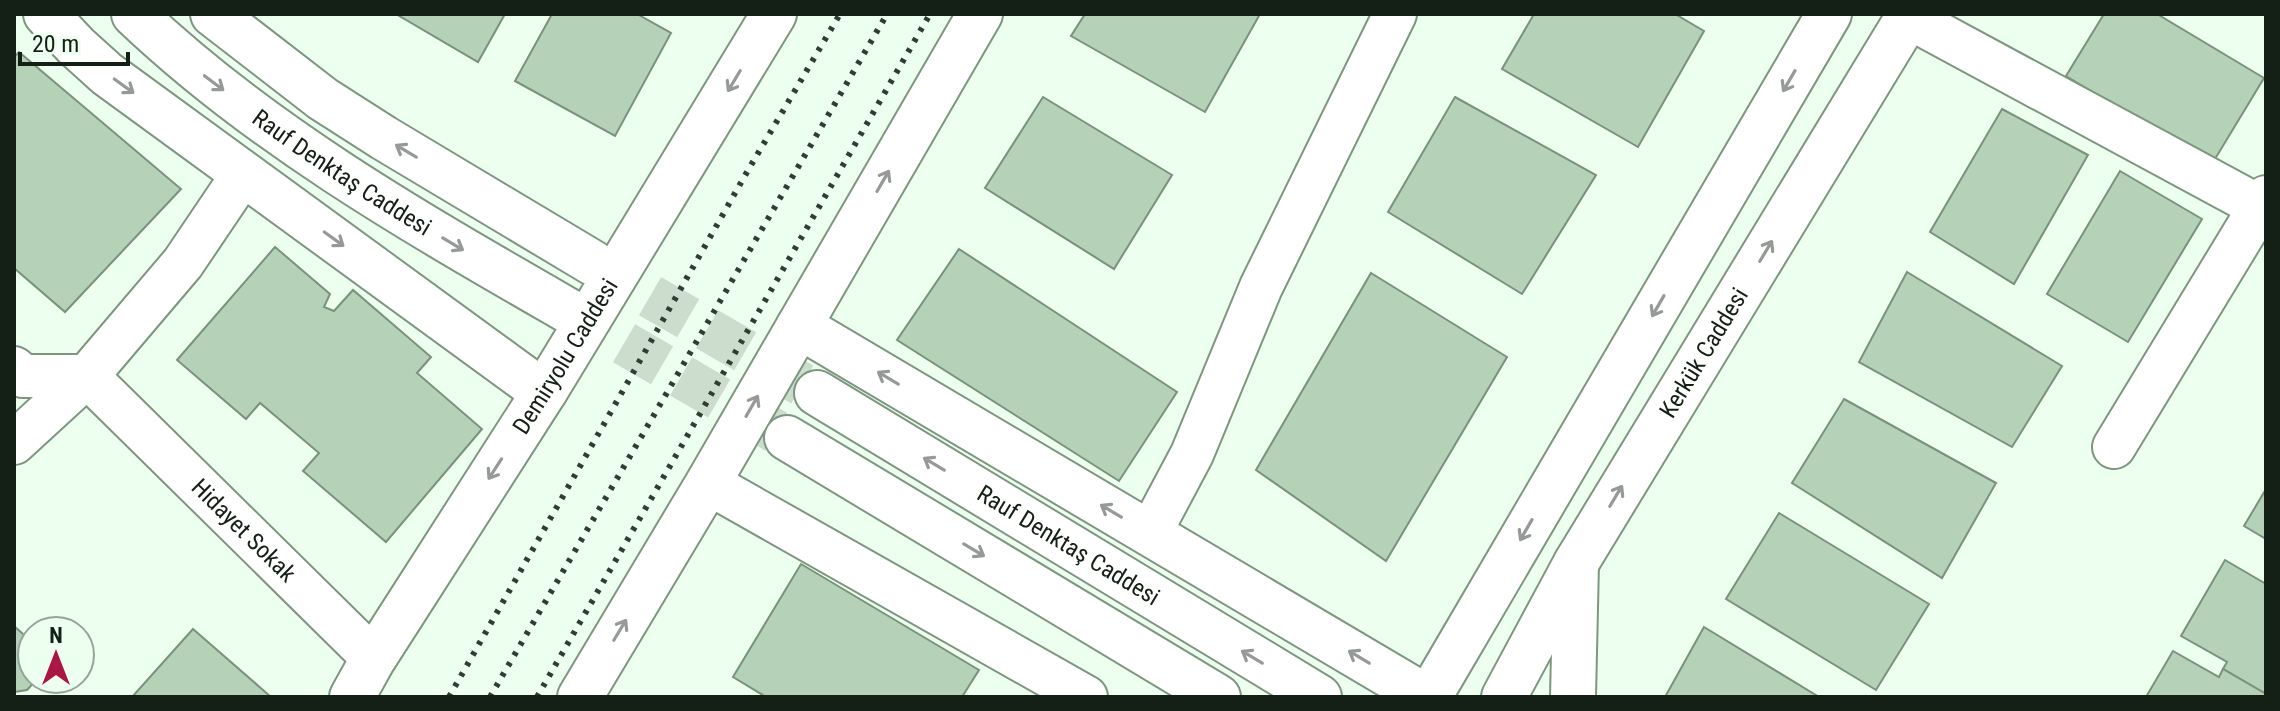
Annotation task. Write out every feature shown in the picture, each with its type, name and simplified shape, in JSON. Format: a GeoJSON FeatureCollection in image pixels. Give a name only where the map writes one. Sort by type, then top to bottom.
{"type":"FeatureCollection","features":[{"type":"Feature","properties":{"kind":"main road"},"geometry":{"type":"LineString","coordinates":[[46,14],[107,74],[545,391]]}},
{"type":"Feature","properties":{"kind":"main road","name":"Rauf Denktaş Caddesi"},"geometry":{"type":"LineString","coordinates":[[134,14],[203,74],[318,159],[453,244],[567,310]]}},
{"type":"Feature","properties":{"kind":"main road","name":"Rauf Denktaş Caddesi"},"geometry":{"type":"LineString","coordinates":[[213,14],[335,107],[593,263]]}},
{"type":"Feature","properties":{"kind":"main road","name":"Demiryolu Caddesi"},"geometry":{"type":"LineString","coordinates":[[362,679],[545,391],[774,14]]}},
{"type":"Feature","properties":{"kind":"main road"},"geometry":{"type":"LineString","coordinates":[[580,697],[980,14]]}},
{"type":"Feature","properties":{"kind":"main road"},"geometry":{"type":"LineString","coordinates":[[799,326],[1428,697],[1829,14]]}},
{"type":"Feature","properties":{"kind":"main road","name":"Kerkük Caddesi"},"geometry":{"type":"LineString","coordinates":[[1504,697],[1576,563],[1911,15]]}},
{"type":"Feature","properties":{"kind":"main road","name":"Rauf Denktaş Caddesi"},"geometry":{"type":"LineString","coordinates":[[817,393],[1319,697]]}},
{"type":"Feature","properties":{"kind":"main road"},"geometry":{"type":"LineString","coordinates":[[787,438],[1218,697]]}},
{"type":"Feature","properties":{"kind":"main road"},"geometry":{"type":"LineString","coordinates":[[1573,697],[1576,563]]}},
{"type":"Feature","properties":{"kind":"street"},"geometry":{"type":"LineString","coordinates":[[1150,533],[1192,454],[1261,287],[1395,14]]}},
{"type":"Feature","properties":{"kind":"street"},"geometry":{"type":"LineString","coordinates":[[1911,15],[2263,202],[2114,447]]}},
{"type":"Feature","properties":{"kind":"street"},"geometry":{"type":"LineString","coordinates":[[14,443],[100,390],[243,174]]}},
{"type":"Feature","properties":{"kind":"street"},"geometry":{"type":"LineString","coordinates":[[14,368],[23,376],[100,390]]}},
{"type":"Feature","properties":{"kind":"street","name":"Hidayet Sokak"},"geometry":{"type":"LineString","coordinates":[[100,390],[366,651],[362,679]]}},
{"type":"Feature","properties":{"kind":"street"},"geometry":{"type":"LineString","coordinates":[[708,483],[1043,686],[1086,697]]}},
{"type":"Feature","properties":{"kind":"building"},"geometry":{"type":"Polygon","coordinates":[[[396,14],[505,14],[478,62],[396,14]]]}},
{"type":"Feature","properties":{"kind":"building"},"geometry":{"type":"Polygon","coordinates":[[[552,14],[637,14],[671,33],[615,136],[515,81],[552,14]]]}},
{"type":"Feature","properties":{"kind":"building"},"geometry":{"type":"Polygon","coordinates":[[[1085,14],[1260,14],[1205,112],[1071,36],[1085,14]]]}},
{"type":"Feature","properties":{"kind":"building"},"geometry":{"type":"Polygon","coordinates":[[[1534,14],[1675,14],[1704,31],[1638,147],[1502,69],[1534,14]]]}},
{"type":"Feature","properties":{"kind":"building"},"geometry":{"type":"Polygon","coordinates":[[[2104,14],[2157,14],[2264,78],[2212,164],[2066,76],[2104,14]]]}},
{"type":"Feature","properties":{"kind":"building"},"geometry":{"type":"Polygon","coordinates":[[[19,52],[181,189],[65,312],[14,268],[14,57],[19,52]]]}},
{"type":"Feature","properties":{"kind":"building"},"geometry":{"type":"Polygon","coordinates":[[[1043,97],[1172,175],[1114,269],[985,188],[1043,97]]]}},
{"type":"Feature","properties":{"kind":"building"},"geometry":{"type":"Polygon","coordinates":[[[1455,97],[1596,175],[1522,294],[1388,212],[1455,97]]]}},
{"type":"Feature","properties":{"kind":"building"},"geometry":{"type":"Polygon","coordinates":[[[2002,109],[2088,155],[2014,284],[1930,232],[2002,109]]]}},
{"type":"Feature","properties":{"kind":"building"},"geometry":{"type":"Polygon","coordinates":[[[2120,171],[2202,219],[2128,342],[2047,294],[2120,171]]]}},
{"type":"Feature","properties":{"kind":"building"},"geometry":{"type":"Polygon","coordinates":[[[275,247],[330,294],[324,307],[334,311],[353,290],[431,357],[417,373],[482,429],[386,542],[303,471],[319,453],[260,403],[246,419],[177,360],[275,247]]]}},
{"type":"Feature","properties":{"kind":"building"},"geometry":{"type":"Polygon","coordinates":[[[959,249],[1177,392],[1119,481],[897,340],[959,249]]]}},
{"type":"Feature","properties":{"kind":"building"},"geometry":{"type":"Polygon","coordinates":[[[1907,272],[2062,366],[2012,447],[1859,362],[1907,272]]]}},
{"type":"Feature","properties":{"kind":"building"},"geometry":{"type":"Polygon","coordinates":[[[1371,273],[1507,357],[1386,561],[1256,470],[1371,273]]]}},
{"type":"Feature","properties":{"kind":"building"},"geometry":{"type":"Polygon","coordinates":[[[1844,399],[1996,483],[1942,578],[1792,483],[1844,399]]]}},
{"type":"Feature","properties":{"kind":"building"},"geometry":{"type":"Polygon","coordinates":[[[2266,489],[2266,539],[2244,526],[2266,489]]]}},
{"type":"Feature","properties":{"kind":"building"},"geometry":{"type":"Polygon","coordinates":[[[1779,513],[1929,604],[1876,690],[1726,599],[1779,513]]]}},
{"type":"Feature","properties":{"kind":"building"},"geometry":{"type":"Polygon","coordinates":[[[2225,560],[2266,584],[2266,694],[2223,669],[2227,662],[2181,636],[2225,560]]]}},
{"type":"Feature","properties":{"kind":"building"},"geometry":{"type":"Polygon","coordinates":[[[801,564],[979,670],[962,697],[766,697],[733,677],[801,564]]]}},
{"type":"Feature","properties":{"kind":"building"},"geometry":{"type":"Polygon","coordinates":[[[14,626],[16,692],[14,692],[14,626]]]}},
{"type":"Feature","properties":{"kind":"building"},"geometry":{"type":"Polygon","coordinates":[[[1704,627],[1819,697],[1665,697],[1704,627]]]}},
{"type":"Feature","properties":{"kind":"building"},"geometry":{"type":"Polygon","coordinates":[[[193,629],[271,697],[132,697],[193,629]]]}},
{"type":"Feature","properties":{"kind":"building"},"geometry":{"type":"Polygon","coordinates":[[[2173,651],[2219,677],[2223,669],[2266,694],[2266,697],[2146,697],[2173,651]]]}},
{"type":"Feature","properties":{"kind":"tunnel"},"geometry":{"type":"LineString","coordinates":[[593,263],[817,393]]}},
{"type":"Feature","properties":{"kind":"tunnel"},"geometry":{"type":"LineString","coordinates":[[567,310],[787,438]]}},
{"type":"Feature","properties":{"kind":"railway"},"geometry":{"type":"LineString","coordinates":[[449,697],[840,14]]}},
{"type":"Feature","properties":{"kind":"railway"},"geometry":{"type":"LineString","coordinates":[[490,697],[887,14]]}},
{"type":"Feature","properties":{"kind":"railway"},"geometry":{"type":"LineString","coordinates":[[537,697],[930,14]]}}]}
